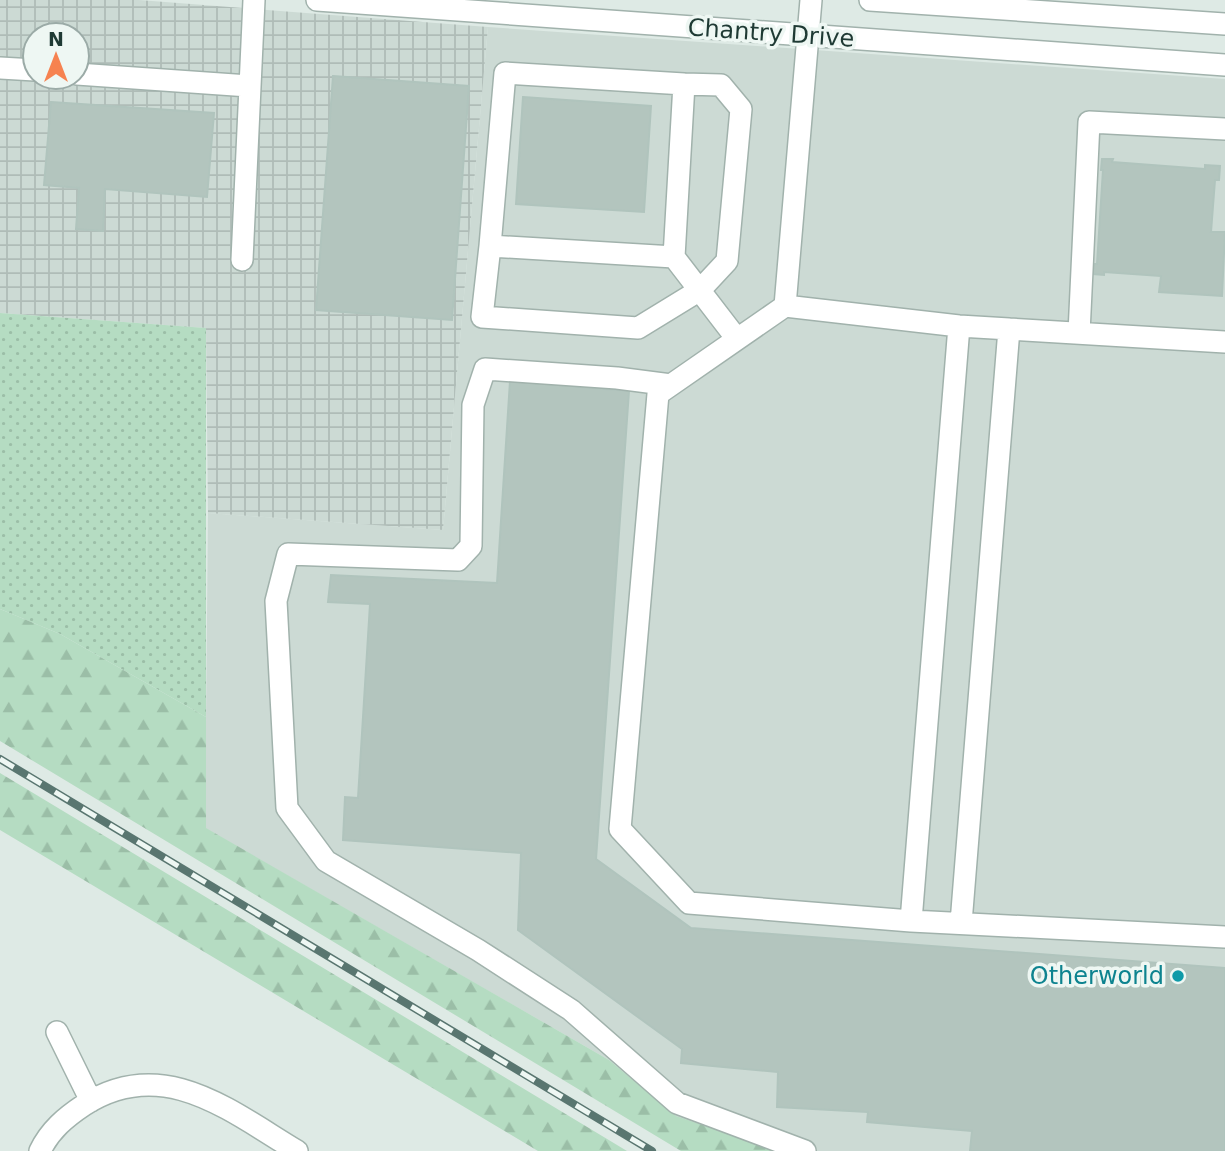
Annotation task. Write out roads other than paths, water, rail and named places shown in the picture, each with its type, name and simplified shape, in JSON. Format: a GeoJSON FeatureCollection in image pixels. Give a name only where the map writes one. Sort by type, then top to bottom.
{"type":"FeatureCollection","features":[{"type":"Feature","properties":{"kind":"street"},"geometry":{"type":"LineString","coordinates":[[242,260],[254,0]]}},
{"type":"Feature","properties":{"kind":"street","name":"Chantry Drive"},"geometry":{"type":"LineString","coordinates":[[317,0],[1225,65]]}},
{"type":"Feature","properties":{"kind":"street"},"geometry":{"type":"LineString","coordinates":[[785,306],[811,0]]}},
{"type":"Feature","properties":{"kind":"street","name":"Chantry Drive"},"geometry":{"type":"LineString","coordinates":[[870,0],[1225,24]]}},
{"type":"Feature","properties":{"kind":"street"},"geometry":{"type":"LineString","coordinates":[[0,68],[21,70]]}},
{"type":"Feature","properties":{"kind":"street"},"geometry":{"type":"LineString","coordinates":[[505,73],[684,84],[721,85],[741,109],[727,261],[699,290],[638,328],[482,317],[505,73]]}},
{"type":"Feature","properties":{"kind":"street"},"geometry":{"type":"LineString","coordinates":[[91,75],[249,86]]}},
{"type":"Feature","properties":{"kind":"street"},"geometry":{"type":"LineString","coordinates":[[684,84],[674,257],[737,339]]}},
{"type":"Feature","properties":{"kind":"street"},"geometry":{"type":"LineString","coordinates":[[1079,333],[1089,122],[1225,129]]}},
{"type":"Feature","properties":{"kind":"street"},"geometry":{"type":"LineString","coordinates":[[490,246],[674,257]]}},
{"type":"Feature","properties":{"kind":"street"},"geometry":{"type":"LineString","coordinates":[[1225,342],[959,326],[785,306],[658,394],[620,829],[689,903],[911,921],[1225,937]]}},
{"type":"Feature","properties":{"kind":"street"},"geometry":{"type":"LineString","coordinates":[[911,921],[959,326]]}},
{"type":"Feature","properties":{"kind":"street"},"geometry":{"type":"LineString","coordinates":[[961,923],[1009,329]]}},
{"type":"Feature","properties":{"kind":"street"},"geometry":{"type":"LineString","coordinates":[[671,385],[617,378],[485,369],[472,405],[471,546],[458,560],[288,554],[276,601],[287,808],[326,861],[478,950],[570,1010],[677,1103],[805,1151]]}},
{"type":"Feature","properties":{"kind":"street"},"geometry":{"type":"LineString","coordinates":[[57,1032],[91,1101]]}},
{"type":"Feature","properties":{"kind":"street"},"geometry":{"type":"LineString","coordinates":[[40,1151],[53,1129],[69,1115],[91,1101],[133,1086],[172,1086],[216,1102],[297,1151]]}},
{"type":"Feature","properties":{"kind":"railway"},"geometry":{"type":"LineString","coordinates":[[0,759],[652,1151]]}},
{"type":"Feature","properties":{"kind":"place","name":"Otherworld"},"geometry":{"type":"Point","coordinates":[1178,976]}}]}
